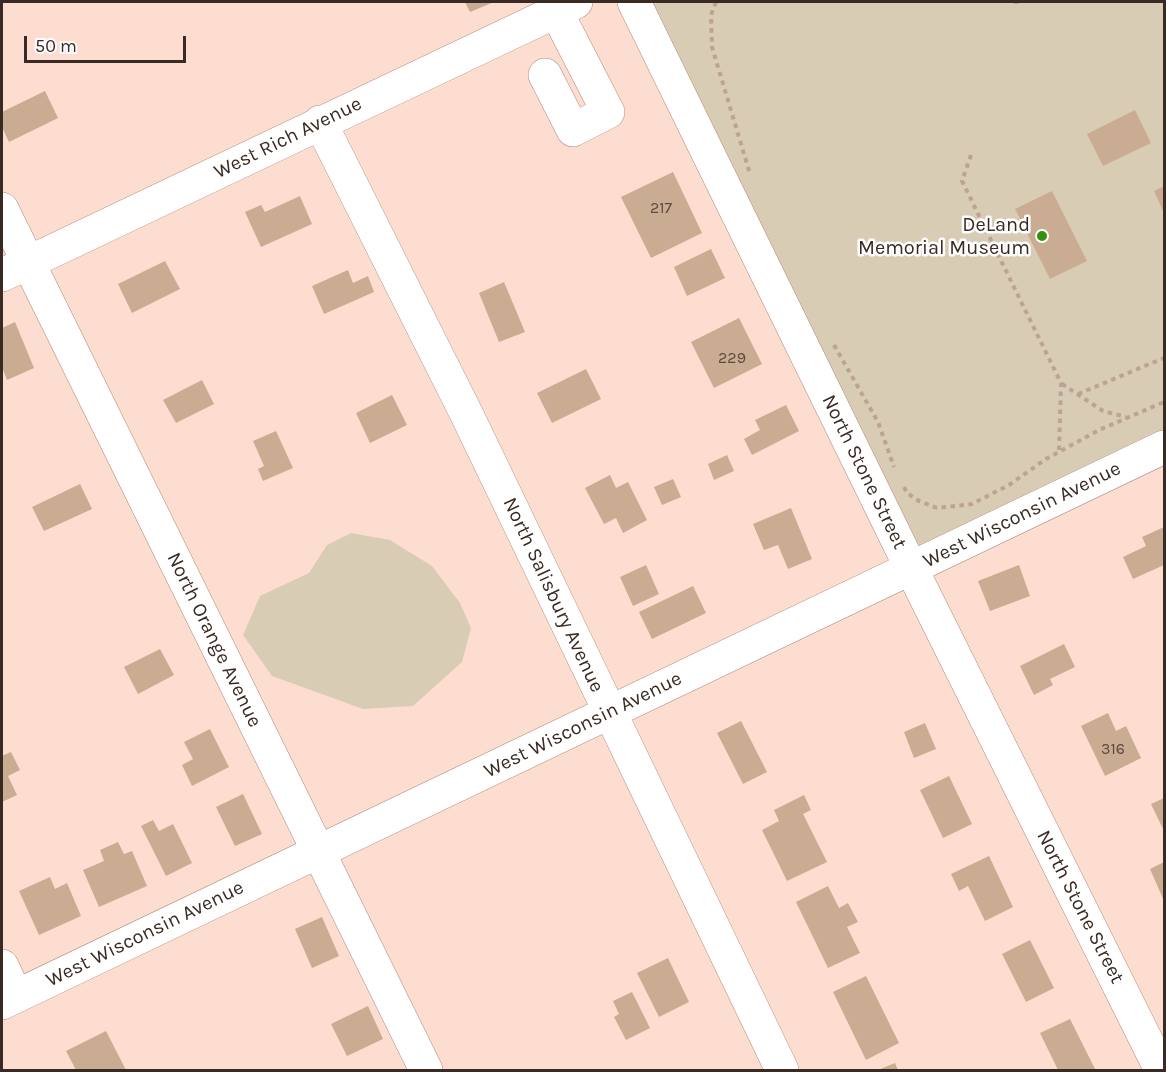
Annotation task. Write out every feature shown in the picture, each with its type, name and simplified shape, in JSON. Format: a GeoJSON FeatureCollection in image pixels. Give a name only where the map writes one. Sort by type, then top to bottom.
{"type":"FeatureCollection","features":[{"type":"Feature","properties":{"kind":"street","name":"North Stone Street"},"geometry":{"type":"LineString","coordinates":[[634,2],[911,568],[1161,1071]]}},
{"type":"Feature","properties":{"kind":"street"},"geometry":{"type":"LineString","coordinates":[[545,75],[573,130],[608,112],[566,6]]}},
{"type":"Feature","properties":{"kind":"street","name":"West Rich Avenue"},"geometry":{"type":"LineString","coordinates":[[15,269],[566,6]]}},
{"type":"Feature","properties":{"kind":"street","name":"North Salisbury Avenue"},"geometry":{"type":"LineString","coordinates":[[320,122],[467,415],[782,1071]]}},
{"type":"Feature","properties":{"kind":"street","name":"North Orange Avenue"},"geometry":{"type":"LineString","coordinates":[[2,209],[15,269],[318,852],[426,1071]]}},
{"type":"Feature","properties":{"kind":"street","name":"West Wisconsin Avenue"},"geometry":{"type":"LineString","coordinates":[[9,999],[1164,447]]}},
{"type":"Feature","properties":{"kind":"street"},"geometry":{"type":"LineString","coordinates":[[2,966],[9,999]]}},
{"type":"Feature","properties":{"kind":"path"},"geometry":{"type":"LineString","coordinates":[[716,2],[711,15],[712,47],[751,176]]}},
{"type":"Feature","properties":{"kind":"path"},"geometry":{"type":"LineString","coordinates":[[1014,2],[1019,2]]}},
{"type":"Feature","properties":{"kind":"path"},"geometry":{"type":"LineString","coordinates":[[971,155],[962,181],[1061,383],[1059,451]]}},
{"type":"Feature","properties":{"kind":"path"},"geometry":{"type":"LineString","coordinates":[[833,342],[878,422],[896,472]]}},
{"type":"Feature","properties":{"kind":"path"},"geometry":{"type":"LineString","coordinates":[[1078,394],[1164,358]]}},
{"type":"Feature","properties":{"kind":"path"},"geometry":{"type":"LineString","coordinates":[[1061,383],[1103,411],[1126,417]]}},
{"type":"Feature","properties":{"kind":"path"},"geometry":{"type":"LineString","coordinates":[[899,479],[907,493],[936,508],[972,504],[1009,485],[1059,451],[1126,417],[1164,402]]}},
{"type":"Feature","properties":{"kind":"shaded area"},"geometry":{"type":"Polygon","coordinates":[[[634,2],[1164,2],[1164,447],[911,568],[634,2]]]}},
{"type":"Feature","properties":{"kind":"shaded area"},"geometry":{"type":"Polygon","coordinates":[[[351,533],[390,540],[432,566],[460,603],[471,628],[462,662],[413,706],[363,709],[272,676],[243,635],[260,596],[309,573],[327,545],[351,533]]]}},
{"type":"Feature","properties":{"kind":"building"},"geometry":{"type":"Polygon","coordinates":[[[465,2],[494,2],[470,12],[465,2]]]}},
{"type":"Feature","properties":{"kind":"building"},"geometry":{"type":"Polygon","coordinates":[[[45,91],[58,118],[9,142],[2,127],[2,112],[45,91]]]}},
{"type":"Feature","properties":{"kind":"building"},"geometry":{"type":"Polygon","coordinates":[[[1135,110],[1151,143],[1103,166],[1087,134],[1135,110]]]}},
{"type":"Feature","properties":{"kind":"building"},"geometry":{"type":"Polygon","coordinates":[[[673,172],[702,233],[651,258],[621,197],[673,172]]]}},
{"type":"Feature","properties":{"kind":"building"},"geometry":{"type":"Polygon","coordinates":[[[1164,186],[1164,213],[1154,191],[1164,186]]]}},
{"type":"Feature","properties":{"kind":"building"},"geometry":{"type":"Polygon","coordinates":[[[1052,191],[1087,261],[1050,279],[1015,209],[1052,191]]]}},
{"type":"Feature","properties":{"kind":"building"},"geometry":{"type":"Polygon","coordinates":[[[300,196],[312,224],[261,247],[245,212],[261,205],[265,212],[300,196]]]}},
{"type":"Feature","properties":{"kind":"building"},"geometry":{"type":"Polygon","coordinates":[[[711,249],[725,278],[687,296],[674,267],[711,249]]]}},
{"type":"Feature","properties":{"kind":"building"},"geometry":{"type":"Polygon","coordinates":[[[165,261],[180,289],[132,313],[118,284],[165,261]]]}},
{"type":"Feature","properties":{"kind":"building"},"geometry":{"type":"Polygon","coordinates":[[[348,270],[353,283],[368,276],[374,292],[324,314],[312,286],[348,270]]]}},
{"type":"Feature","properties":{"kind":"building"},"geometry":{"type":"Polygon","coordinates":[[[504,282],[525,332],[499,342],[479,293],[504,282]]]}},
{"type":"Feature","properties":{"kind":"building"},"geometry":{"type":"Polygon","coordinates":[[[739,318],[762,364],[714,388],[691,342],[739,318]]]}},
{"type":"Feature","properties":{"kind":"building"},"geometry":{"type":"Polygon","coordinates":[[[15,322],[34,368],[7,380],[2,367],[2,328],[15,322]]]}},
{"type":"Feature","properties":{"kind":"building"},"geometry":{"type":"Polygon","coordinates":[[[586,369],[601,399],[552,423],[537,393],[586,369]]]}},
{"type":"Feature","properties":{"kind":"building"},"geometry":{"type":"Polygon","coordinates":[[[202,380],[214,404],[176,423],[163,400],[202,380]]]}},
{"type":"Feature","properties":{"kind":"building"},"geometry":{"type":"Polygon","coordinates":[[[392,395],[407,425],[370,443],[356,413],[392,395]]]}},
{"type":"Feature","properties":{"kind":"building"},"geometry":{"type":"Polygon","coordinates":[[[786,405],[799,431],[752,455],[744,439],[760,430],[755,420],[786,405]]]}},
{"type":"Feature","properties":{"kind":"building"},"geometry":{"type":"Polygon","coordinates":[[[276,431],[293,468],[263,481],[258,469],[264,466],[253,441],[276,431]]]}},
{"type":"Feature","properties":{"kind":"building"},"geometry":{"type":"Polygon","coordinates":[[[727,455],[734,471],[714,480],[708,464],[727,455]]]}},
{"type":"Feature","properties":{"kind":"building"},"geometry":{"type":"Polygon","coordinates":[[[610,475],[616,488],[628,482],[647,520],[623,533],[616,518],[604,524],[585,488],[610,475]]]}},
{"type":"Feature","properties":{"kind":"building"},"geometry":{"type":"Polygon","coordinates":[[[673,479],[681,497],[662,505],[654,487],[673,479]]]}},
{"type":"Feature","properties":{"kind":"building"},"geometry":{"type":"Polygon","coordinates":[[[80,484],[92,509],[44,531],[32,507],[80,484]]]}},
{"type":"Feature","properties":{"kind":"building"},"geometry":{"type":"Polygon","coordinates":[[[791,508],[812,559],[788,569],[778,545],[764,550],[753,524],[791,508]]]}},
{"type":"Feature","properties":{"kind":"building"},"geometry":{"type":"Polygon","coordinates":[[[1164,527],[1164,565],[1133,579],[1123,557],[1146,546],[1142,537],[1164,527]]]}},
{"type":"Feature","properties":{"kind":"building"},"geometry":{"type":"Polygon","coordinates":[[[646,565],[659,594],[633,606],[620,577],[646,565]]]}},
{"type":"Feature","properties":{"kind":"building"},"geometry":{"type":"Polygon","coordinates":[[[1019,565],[1030,596],[990,611],[978,581],[1019,565]]]}},
{"type":"Feature","properties":{"kind":"building"},"geometry":{"type":"Polygon","coordinates":[[[693,586],[706,613],[652,639],[639,612],[693,586]]]}},
{"type":"Feature","properties":{"kind":"building"},"geometry":{"type":"Polygon","coordinates":[[[1064,644],[1075,667],[1050,679],[1053,685],[1034,695],[1020,666],[1064,644]]]}},
{"type":"Feature","properties":{"kind":"building"},"geometry":{"type":"Polygon","coordinates":[[[160,649],[174,675],[138,694],[124,667],[160,649]]]}},
{"type":"Feature","properties":{"kind":"building"},"geometry":{"type":"Polygon","coordinates":[[[1108,713],[1116,731],[1126,726],[1141,758],[1105,776],[1081,726],[1108,713]]]}},
{"type":"Feature","properties":{"kind":"building"},"geometry":{"type":"Polygon","coordinates":[[[741,721],[767,772],[743,784],[717,733],[741,721]]]}},
{"type":"Feature","properties":{"kind":"building"},"geometry":{"type":"Polygon","coordinates":[[[925,723],[936,749],[914,758],[904,732],[925,723]]]}},
{"type":"Feature","properties":{"kind":"building"},"geometry":{"type":"Polygon","coordinates":[[[210,729],[229,767],[192,786],[182,765],[193,759],[184,742],[210,729]]]}},
{"type":"Feature","properties":{"kind":"building"},"geometry":{"type":"Polygon","coordinates":[[[11,752],[20,770],[8,776],[17,795],[2,802],[2,756],[11,752]]]}},
{"type":"Feature","properties":{"kind":"building"},"geometry":{"type":"Polygon","coordinates":[[[949,776],[972,824],[943,838],[920,790],[949,776]]]}},
{"type":"Feature","properties":{"kind":"building"},"geometry":{"type":"Polygon","coordinates":[[[243,794],[262,834],[235,846],[216,807],[243,794]]]}},
{"type":"Feature","properties":{"kind":"building"},"geometry":{"type":"Polygon","coordinates":[[[804,795],[811,810],[803,814],[827,862],[787,881],[762,830],[779,821],[774,810],[804,795]]]}},
{"type":"Feature","properties":{"kind":"building"},"geometry":{"type":"Polygon","coordinates":[[[1164,798],[1164,831],[1151,804],[1164,798]]]}},
{"type":"Feature","properties":{"kind":"building"},"geometry":{"type":"Polygon","coordinates":[[[153,820],[159,831],[173,824],[192,863],[166,876],[141,826],[153,820]]]}},
{"type":"Feature","properties":{"kind":"building"},"geometry":{"type":"Polygon","coordinates":[[[118,842],[124,854],[132,851],[147,886],[99,907],[83,870],[104,861],[100,850],[118,842]]]}},
{"type":"Feature","properties":{"kind":"building"},"geometry":{"type":"Polygon","coordinates":[[[989,856],[1013,907],[985,921],[968,886],[959,891],[951,874],[989,856]]]}},
{"type":"Feature","properties":{"kind":"building"},"geometry":{"type":"Polygon","coordinates":[[[1164,862],[1164,901],[1150,869],[1164,862]]]}},
{"type":"Feature","properties":{"kind":"building"},"geometry":{"type":"Polygon","coordinates":[[[50,877],[55,889],[67,883],[81,916],[39,935],[19,891],[50,877]]]}},
{"type":"Feature","properties":{"kind":"building"},"geometry":{"type":"Polygon","coordinates":[[[828,886],[839,908],[848,903],[858,922],[847,927],[860,953],[828,968],[796,902],[828,886]]]}},
{"type":"Feature","properties":{"kind":"building"},"geometry":{"type":"Polygon","coordinates":[[[322,917],[339,956],[312,968],[295,929],[322,917]]]}},
{"type":"Feature","properties":{"kind":"building"},"geometry":{"type":"Polygon","coordinates":[[[1030,940],[1054,988],[1026,1002],[1002,954],[1030,940]]]}},
{"type":"Feature","properties":{"kind":"building"},"geometry":{"type":"Polygon","coordinates":[[[668,958],[689,1002],[659,1017],[637,973],[668,958]]]}},
{"type":"Feature","properties":{"kind":"building"},"geometry":{"type":"Polygon","coordinates":[[[866,976],[899,1043],[866,1060],[833,992],[866,976]]]}},
{"type":"Feature","properties":{"kind":"building"},"geometry":{"type":"Polygon","coordinates":[[[632,992],[650,1028],[626,1040],[614,1017],[619,1014],[613,1001],[632,992]]]}},
{"type":"Feature","properties":{"kind":"building"},"geometry":{"type":"Polygon","coordinates":[[[368,1006],[383,1039],[347,1056],[331,1024],[368,1006]]]}},
{"type":"Feature","properties":{"kind":"building"},"geometry":{"type":"Polygon","coordinates":[[[1070,1019],[1095,1069],[1058,1070],[1040,1033],[1070,1019]]]}},
{"type":"Feature","properties":{"kind":"building"},"geometry":{"type":"Polygon","coordinates":[[[106,1031],[126,1070],[76,1070],[66,1051],[106,1031]]]}},
{"type":"Feature","properties":{"kind":"building"},"geometry":{"type":"Polygon","coordinates":[[[895,1063],[898,1070],[878,1070],[895,1063]]]}},
{"type":"Feature","properties":{"kind":"place","name":"DeLand Memorial Museum"},"geometry":{"type":"Point","coordinates":[1042,236]}}]}
